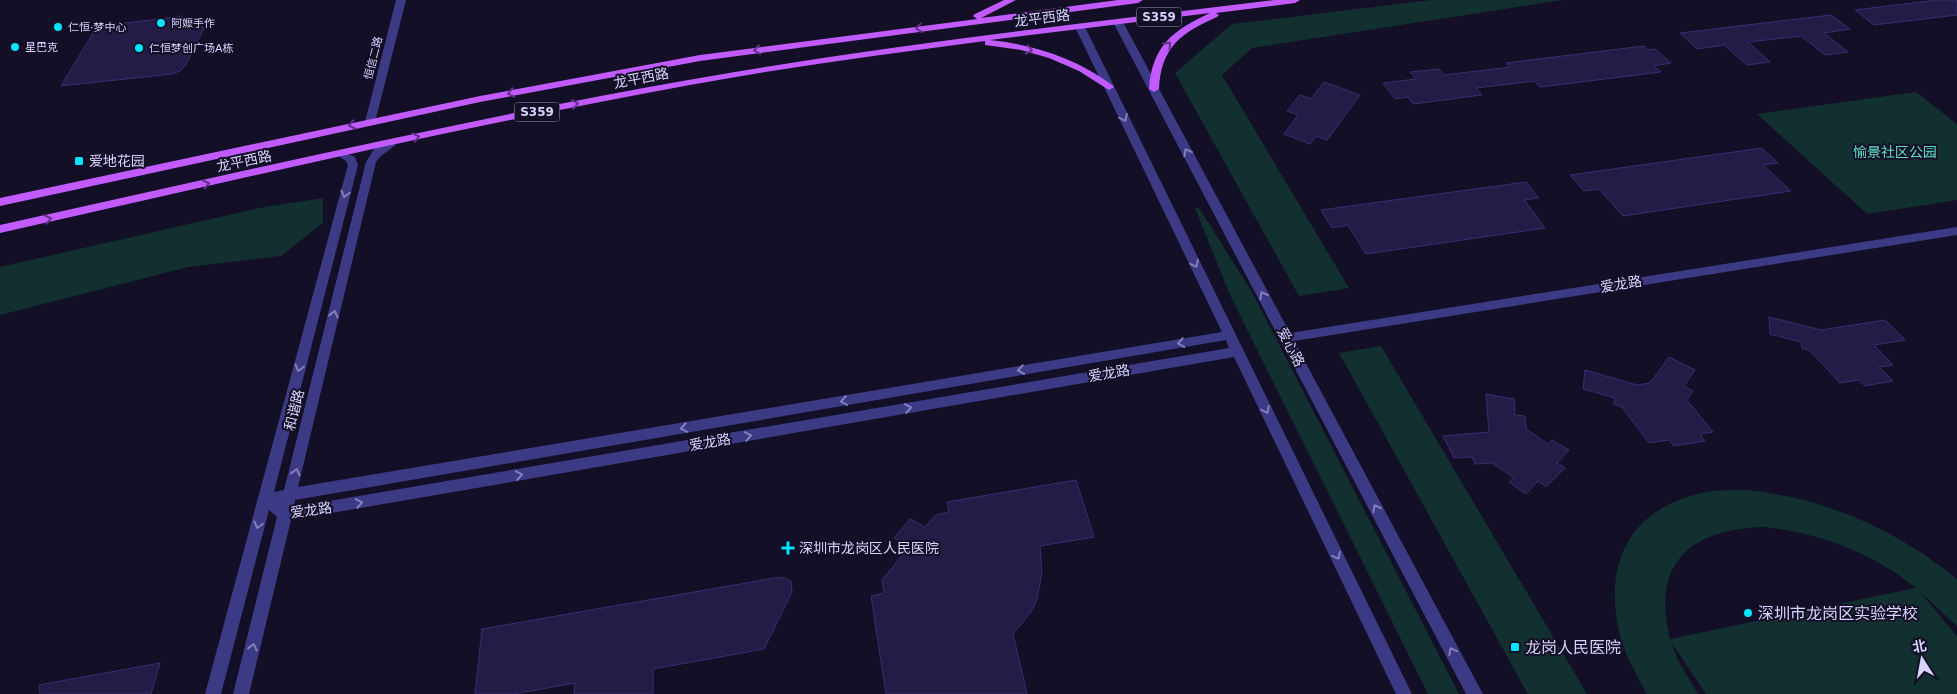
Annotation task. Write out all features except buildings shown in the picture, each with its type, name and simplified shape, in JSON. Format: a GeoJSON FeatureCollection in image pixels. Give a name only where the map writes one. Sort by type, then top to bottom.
{"type":"FeatureCollection","features":[{"type":"Feature","properties":{"kind":"main road"},"geometry":{"type":"LineString","coordinates":[[945,25],[978,16],[1011,0]]}},
{"type":"Feature","properties":{"kind":"main road","name":"龙平西路"},"geometry":{"type":"LineString","coordinates":[[0,202],[480,99],[700,58],[945,25],[1069,4],[1138,0]]}},
{"type":"Feature","properties":{"kind":"main road","name":"龙平西路"},"geometry":{"type":"LineString","coordinates":[[0,229],[340,154],[694,82],[963,41],[1295,0]]}},
{"type":"Feature","properties":{"kind":"main road","name":"爱心路"},"geometry":{"type":"LineString","coordinates":[[1107,2],[1118,22]]}},
{"type":"Feature","properties":{"kind":"main road"},"geometry":{"type":"LineString","coordinates":[[1069,4],[1080,27]]}},
{"type":"Feature","properties":{"kind":"main road"},"geometry":{"type":"LineString","coordinates":[[1154,89],[1153,74],[1156,62],[1171,42],[1199,21],[1238,7]]}},
{"type":"Feature","properties":{"kind":"main road"},"geometry":{"type":"LineString","coordinates":[[963,41],[996,43],[1052,56],[1091,72],[1109,86]]}},
{"type":"Feature","properties":{"kind":"street","name":"恒信二路"},"geometry":{"type":"LineString","coordinates":[[370,122],[400,0]]}},
{"type":"Feature","properties":{"kind":"street","name":"爱心路"},"geometry":{"type":"LineString","coordinates":[[1118,22],[1475,694]]}},
{"type":"Feature","properties":{"kind":"street"},"geometry":{"type":"LineString","coordinates":[[1080,27],[1404,694]]}},
{"type":"Feature","properties":{"kind":"street","name":"和谐路"},"geometry":{"type":"LineString","coordinates":[[241,694],[371,162],[378,151],[392,143]]}},
{"type":"Feature","properties":{"kind":"street","name":"和谐路"},"geometry":{"type":"LineString","coordinates":[[213,694],[353,165],[351,158],[340,154]]}},
{"type":"Feature","properties":{"kind":"street","name":"爱龙路"},"geometry":{"type":"LineString","coordinates":[[1286,338],[1957,231]]}},
{"type":"Feature","properties":{"kind":"street","name":"爱龙路"},"geometry":{"type":"LineString","coordinates":[[264,499],[1229,335]]}},
{"type":"Feature","properties":{"kind":"street","name":"爱龙路"},"geometry":{"type":"LineString","coordinates":[[264,499],[285,515],[1238,351]]}},
{"type":"Feature","properties":{"kind":"green space"},"geometry":{"type":"Polygon","coordinates":[[[1431,0],[1563,0],[1252,48],[1222,75],[1349,288],[1299,296],[1175,73],[1232,24],[1431,0]]]}},
{"type":"Feature","properties":{"kind":"green space","name":"愉景社区公园"},"geometry":{"type":"Polygon","coordinates":[[[1916,92],[1957,124],[1957,200],[1867,214],[1757,114],[1916,92]]]}},
{"type":"Feature","properties":{"kind":"green space"},"geometry":{"type":"Polygon","coordinates":[[[323,198],[323,223],[281,256],[188,267],[0,315],[0,267],[259,208],[323,198]]]}},
{"type":"Feature","properties":{"kind":"green space"},"geometry":{"type":"Polygon","coordinates":[[[1195,208],[1199,208],[1252,292],[1459,694],[1428,694],[1230,295],[1195,208]]]}},
{"type":"Feature","properties":{"kind":"green space"},"geometry":{"type":"Polygon","coordinates":[[[1381,346],[1587,694],[1528,694],[1339,353],[1381,346]]]}},
{"type":"Feature","properties":{"kind":"green space"},"geometry":{"type":"Polygon","coordinates":[[[1746,490],[1804,500],[1858,519],[1909,545],[1957,579],[1957,626],[1920,592],[1957,636],[1957,694],[1706,694],[1671,642],[1679,662],[1698,694],[1647,694],[1624,648],[1615,608],[1618,566],[1625,548],[1635,531],[1650,517],[1668,505],[1690,496],[1704,493],[1746,490]],[[1765,527],[1739,529],[1716,535],[1697,543],[1683,555],[1672,570],[1666,589],[1666,612],[1670,639],[1916,588],[1864,555],[1826,540],[1765,527]]]}},
{"type":"Feature","properties":{"kind":"place","name":"阿嬷手作"},"geometry":{"type":"Point","coordinates":[161,23]}},
{"type":"Feature","properties":{"kind":"place","name":"仁恒·梦中心"},"geometry":{"type":"Point","coordinates":[58,27]}},
{"type":"Feature","properties":{"kind":"place","name":"星巴克"},"geometry":{"type":"Point","coordinates":[15,47]}},
{"type":"Feature","properties":{"kind":"place","name":"仁恒梦创广场A栋"},"geometry":{"type":"Point","coordinates":[139,48]}},
{"type":"Feature","properties":{"kind":"place","name":"爱地花园"},"geometry":{"type":"Point","coordinates":[79,161]}},
{"type":"Feature","properties":{"kind":"place","name":"深圳市龙岗区人民医院"},"geometry":{"type":"Point","coordinates":[788,548]}},
{"type":"Feature","properties":{"kind":"place","name":"深圳市龙岗区实验学校"},"geometry":{"type":"Point","coordinates":[1748,613]}},
{"type":"Feature","properties":{"kind":"place","name":"龙岗人民医院"},"geometry":{"type":"Point","coordinates":[1515,647]}}]}
